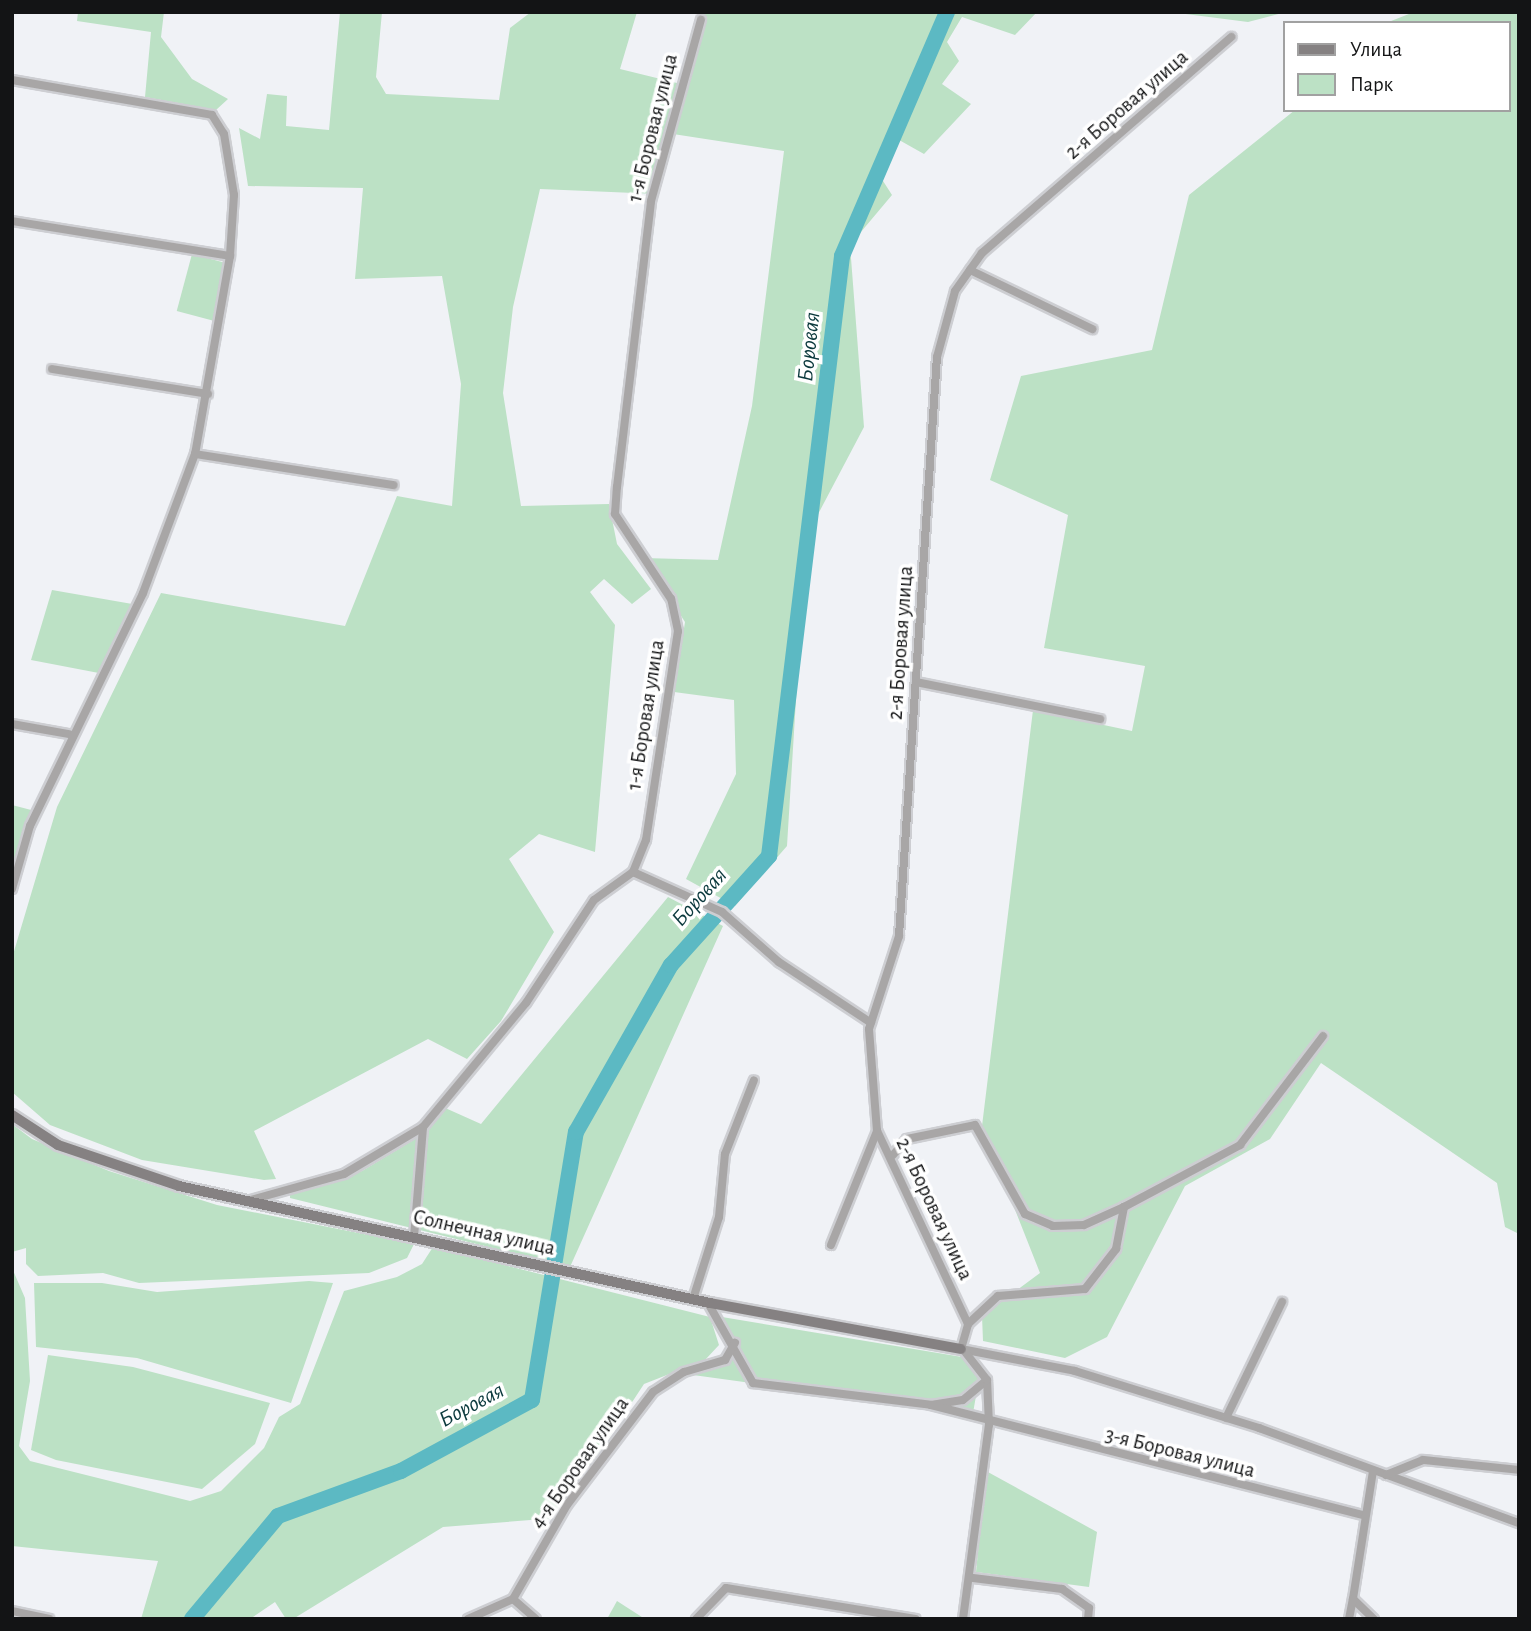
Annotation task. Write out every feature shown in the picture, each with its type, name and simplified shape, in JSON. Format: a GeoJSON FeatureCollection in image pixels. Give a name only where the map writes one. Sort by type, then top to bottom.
{"type":"FeatureCollection","features":[{"type":"Feature","properties":{"kind":"street","name":"1-я Боровая улица"},"geometry":{"type":"LineString","coordinates":[[633,872],[646,840],[678,631],[671,599],[615,514],[617,487],[651,201],[701,20]]}},
{"type":"Feature","properties":{"kind":"street","name":"2-я Боровая улица"},"geometry":{"type":"LineString","coordinates":[[968,1324],[907,1199],[893,1154],[877,1131],[871,1023],[898,936],[937,357],[956,291],[970,270],[1231,37]]}},
{"type":"Feature","properties":{"kind":"street"},"geometry":{"type":"LineString","coordinates":[[12,80],[212,116],[230,156],[230,256],[208,394],[195,454],[143,593],[69,734],[30,826],[12,889]]}},
{"type":"Feature","properties":{"kind":"street"},"geometry":{"type":"LineString","coordinates":[[12,222],[230,256]]}},
{"type":"Feature","properties":{"kind":"street"},"geometry":{"type":"LineString","coordinates":[[970,270],[1092,329]]}},
{"type":"Feature","properties":{"kind":"street"},"geometry":{"type":"LineString","coordinates":[[52,369],[208,394]]}},
{"type":"Feature","properties":{"kind":"street"},"geometry":{"type":"LineString","coordinates":[[195,454],[394,485]]}},
{"type":"Feature","properties":{"kind":"street"},"geometry":{"type":"LineString","coordinates":[[916,682],[1100,719]]}},
{"type":"Feature","properties":{"kind":"street"},"geometry":{"type":"LineString","coordinates":[[12,724],[69,734]]}},
{"type":"Feature","properties":{"kind":"street"},"geometry":{"type":"LineString","coordinates":[[247,1201],[344,1174],[423,1127],[526,1003],[594,900],[633,872],[722,912],[779,962],[871,1023]]}},
{"type":"Feature","properties":{"kind":"street"},"geometry":{"type":"LineString","coordinates":[[893,1154],[907,1139],[975,1125],[1026,1214],[1053,1226],[1084,1225],[1124,1207],[1240,1145],[1323,1036]]}},
{"type":"Feature","properties":{"kind":"street"},"geometry":{"type":"LineString","coordinates":[[693,1299],[719,1217],[725,1154],[754,1080]]}},
{"type":"Feature","properties":{"kind":"street","name":"Солнечная улица"},"geometry":{"type":"LineString","coordinates":[[12,1115],[58,1145],[117,1169],[247,1201],[708,1303],[961,1349]]}},
{"type":"Feature","properties":{"kind":"street"},"geometry":{"type":"LineString","coordinates":[[414,1237],[423,1127]]}},
{"type":"Feature","properties":{"kind":"street"},"geometry":{"type":"LineString","coordinates":[[831,1245],[877,1131]]}},
{"type":"Feature","properties":{"kind":"street"},"geometry":{"type":"LineString","coordinates":[[961,1349],[968,1324],[998,1296],[1085,1289],[1116,1249],[1124,1207]]}},
{"type":"Feature","properties":{"kind":"street"},"geometry":{"type":"LineString","coordinates":[[708,1303],[735,1343],[753,1383],[931,1405],[963,1400],[987,1380]]}},
{"type":"Feature","properties":{"kind":"street"},"geometry":{"type":"LineString","coordinates":[[1226,1418],[1282,1303]]}},
{"type":"Feature","properties":{"kind":"street","name":"4-я Боровая улица"},"geometry":{"type":"LineString","coordinates":[[513,1599],[567,1504],[653,1392],[684,1372],[725,1360],[735,1343]]}},
{"type":"Feature","properties":{"kind":"street"},"geometry":{"type":"LineString","coordinates":[[961,1349],[1075,1371],[1226,1418],[1519,1523]]}},
{"type":"Feature","properties":{"kind":"street"},"geometry":{"type":"LineString","coordinates":[[961,1349],[987,1380],[989,1425],[973,1578],[963,1619]]}},
{"type":"Feature","properties":{"kind":"street","name":"3-я Боровая улица"},"geometry":{"type":"LineString","coordinates":[[931,1405],[989,1425],[1362,1515]]}},
{"type":"Feature","properties":{"kind":"street"},"geometry":{"type":"LineString","coordinates":[[1385,1475],[1423,1460],[1519,1471]]}},
{"type":"Feature","properties":{"kind":"street"},"geometry":{"type":"LineString","coordinates":[[1349,1619],[1362,1515],[1373,1471]]}},
{"type":"Feature","properties":{"kind":"street"},"geometry":{"type":"LineString","coordinates":[[973,1578],[1062,1589],[1089,1608],[1087,1619]]}},
{"type":"Feature","properties":{"kind":"street"},"geometry":{"type":"LineString","coordinates":[[696,1619],[726,1588],[875,1615],[915,1619]]}},
{"type":"Feature","properties":{"kind":"street"},"geometry":{"type":"LineString","coordinates":[[468,1619],[513,1599],[536,1619]]}},
{"type":"Feature","properties":{"kind":"street"},"geometry":{"type":"LineString","coordinates":[[1353,1599],[1374,1619]]}},
{"type":"Feature","properties":{"kind":"street"},"geometry":{"type":"LineString","coordinates":[[12,1611],[49,1619]]}},
{"type":"Feature","properties":{"kind":"green space"},"geometry":{"type":"Polygon","coordinates":[[[78,12],[164,12],[161,37],[192,79],[228,99],[216,110],[145,97],[151,32],[77,21],[78,12]]]}},
{"type":"Feature","properties":{"kind":"green space"},"geometry":{"type":"Polygon","coordinates":[[[340,12],[382,12],[376,77],[386,94],[499,100],[510,28],[531,12],[637,12],[620,69],[681,84],[703,12],[1037,12],[1015,35],[962,17],[947,42],[959,61],[942,84],[971,104],[924,154],[892,136],[876,170],[892,195],[850,245],[864,427],[806,537],[787,846],[735,906],[686,879],[736,774],[734,700],[674,692],[685,622],[643,558],[718,560],[752,406],[784,151],[673,134],[658,194],[540,189],[513,307],[503,393],[521,506],[609,504],[617,544],[651,589],[632,604],[604,579],[590,592],[615,625],[595,852],[539,834],[509,859],[554,932],[501,1021],[467,1059],[428,1039],[254,1131],[276,1179],[264,1180],[142,1160],[50,1125],[12,1092],[12,958],[57,807],[161,593],[345,626],[397,496],[452,506],[461,384],[442,276],[355,279],[363,188],[248,186],[239,128],[260,139],[267,94],[287,96],[286,126],[329,130],[340,12]]]}},
{"type":"Feature","properties":{"kind":"green space"},"geometry":{"type":"Polygon","coordinates":[[[1170,12],[1286,12],[1248,22],[1170,12]]]}},
{"type":"Feature","properties":{"kind":"green space"},"geometry":{"type":"Polygon","coordinates":[[[1414,12],[1519,12],[1519,1234],[1505,1227],[1497,1183],[1321,1063],[1270,1139],[1185,1186],[1107,1337],[1065,1358],[983,1341],[982,1316],[1040,1273],[982,1126],[1033,710],[1132,731],[1145,666],[1044,648],[1068,515],[990,480],[1021,376],[1152,350],[1189,195],[1293,112],[1510,112],[1510,21],[1391,21],[1414,12]]]}},
{"type":"Feature","properties":{"kind":"green space"},"geometry":{"type":"Polygon","coordinates":[[[192,254],[229,264],[213,321],[177,311],[192,254]]]}},
{"type":"Feature","properties":{"kind":"green space"},"geometry":{"type":"Polygon","coordinates":[[[52,590],[138,605],[104,674],[31,660],[52,590]]]}},
{"type":"Feature","properties":{"kind":"green space"},"geometry":{"type":"Polygon","coordinates":[[[12,805],[35,811],[12,895],[12,805]]]}},
{"type":"Feature","properties":{"kind":"green space"},"geometry":{"type":"Polygon","coordinates":[[[668,897],[723,926],[570,1267],[290,1198],[290,1190],[362,1171],[415,1139],[443,1107],[481,1124],[668,897]]]}},
{"type":"Feature","properties":{"kind":"green space"},"geometry":{"type":"Polygon","coordinates":[[[12,1124],[32,1139],[109,1171],[217,1205],[414,1244],[407,1258],[369,1273],[139,1283],[103,1273],[38,1276],[26,1264],[26,1248],[12,1252],[12,1124]]]}},
{"type":"Feature","properties":{"kind":"green space"},"geometry":{"type":"Polygon","coordinates":[[[433,1247],[710,1317],[719,1345],[705,1360],[644,1384],[556,1518],[443,1527],[293,1619],[286,1619],[275,1602],[250,1619],[141,1619],[158,1561],[12,1546],[12,1268],[25,1298],[30,1381],[19,1446],[30,1461],[190,1501],[221,1491],[264,1448],[279,1417],[300,1404],[344,1291],[397,1277],[422,1264],[433,1247]]]}},
{"type":"Feature","properties":{"kind":"green space"},"geometry":{"type":"Polygon","coordinates":[[[309,1281],[333,1283],[291,1403],[137,1358],[36,1347],[34,1283],[102,1283],[157,1292],[309,1281]]]}},
{"type":"Feature","properties":{"kind":"green space"},"geometry":{"type":"Polygon","coordinates":[[[722,1317],[962,1357],[979,1379],[973,1413],[693,1375],[727,1356],[722,1317]]]}},
{"type":"Feature","properties":{"kind":"green space"},"geometry":{"type":"Polygon","coordinates":[[[48,1355],[133,1367],[270,1403],[255,1444],[202,1489],[56,1460],[31,1450],[48,1355]]]}},
{"type":"Feature","properties":{"kind":"green space"},"geometry":{"type":"Polygon","coordinates":[[[986,1471],[1097,1532],[1089,1587],[976,1572],[986,1471]]]}},
{"type":"Feature","properties":{"kind":"green space"},"geometry":{"type":"Polygon","coordinates":[[[617,1601],[645,1619],[607,1619],[617,1601]]]}},
{"type":"Feature","properties":{"kind":"waterway","name":"Боровая"},"geometry":{"type":"LineString","coordinates":[[192,1619],[278,1516],[401,1471],[532,1400],[576,1132],[671,965],[769,856],[842,256],[947,12]]}}]}
